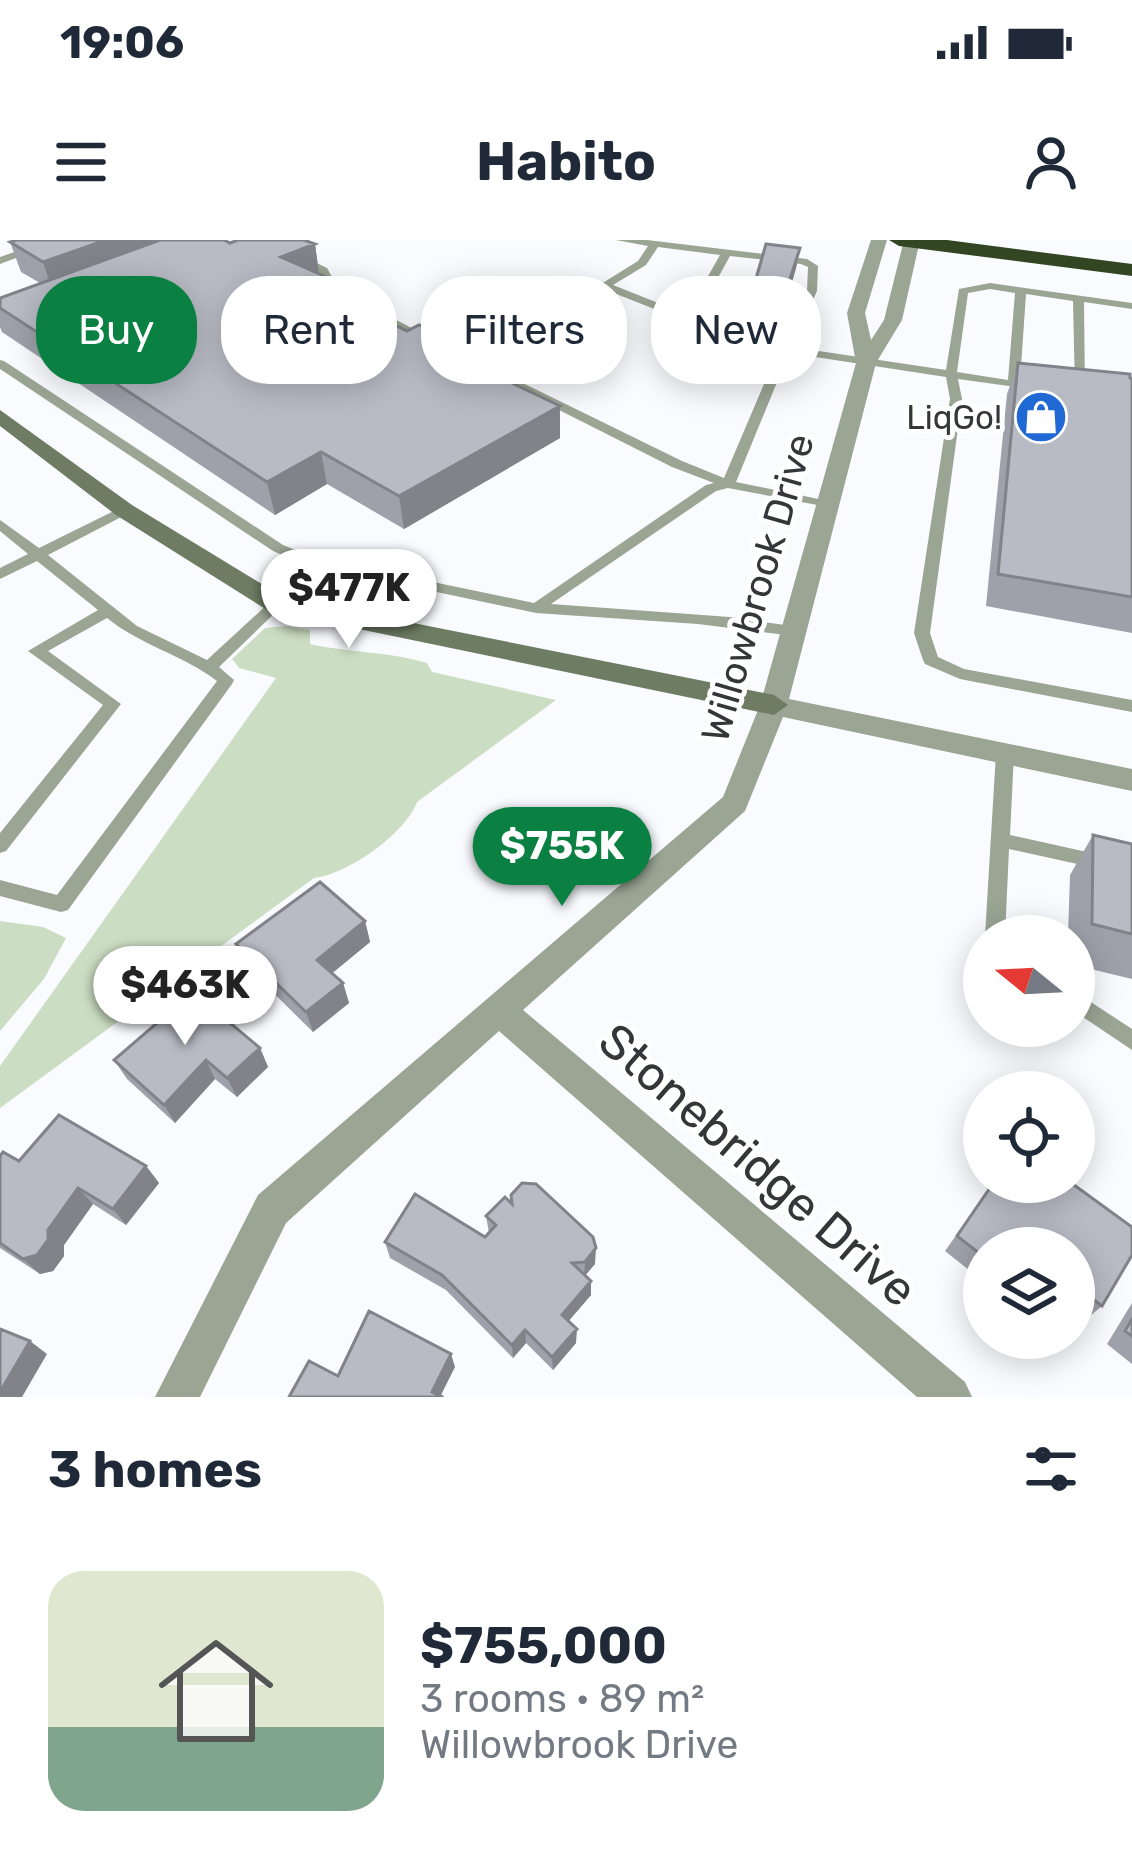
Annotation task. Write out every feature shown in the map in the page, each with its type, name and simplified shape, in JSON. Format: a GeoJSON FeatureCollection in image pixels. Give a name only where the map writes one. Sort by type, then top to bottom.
{"type":"FeatureCollection","features":[{"type":"Feature","properties":{"kind":"highway"},"geometry":{"type":"LineString","coordinates":[[1022,240],[1132,254]]}},
{"type":"Feature","properties":{"kind":"highway"},"geometry":{"type":"LineString","coordinates":[[908,241],[1132,270]]}},
{"type":"Feature","properties":{"kind":"street","name":"Willowbrook Drive"},"geometry":{"type":"LineString","coordinates":[[866,363],[856,313],[879,240]]}},
{"type":"Feature","properties":{"kind":"street","name":"Willowbrook Drive"},"geometry":{"type":"LineString","coordinates":[[177,1397],[272,1209],[735,803],[774,705],[866,363],[893,320],[908,241]]}},
{"type":"Feature","properties":{"kind":"street"},"geometry":{"type":"LineString","coordinates":[[0,416],[124,510],[276,604],[1132,780]]}},
{"type":"Feature","properties":{"kind":"street","name":"Stonebridge Drive"},"geometry":{"type":"LineString","coordinates":[[500,1010],[950,1397]]}},
{"type":"Feature","properties":{"kind":"lane"},"geometry":{"type":"LineString","coordinates":[[0,260],[59,240]]}},
{"type":"Feature","properties":{"kind":"lane"},"geometry":{"type":"LineString","coordinates":[[621,240],[726,254],[763,254],[813,266],[813,276]]}},
{"type":"Feature","properties":{"kind":"lane"},"geometry":{"type":"LineString","coordinates":[[651,304],[605,286],[642,263],[655,244]]}},
{"type":"Feature","properties":{"kind":"lane"},"geometry":{"type":"LineString","coordinates":[[278,249],[323,270],[336,293],[677,464],[728,484],[828,505]]}},
{"type":"Feature","properties":{"kind":"lane"},"geometry":{"type":"LineString","coordinates":[[713,276],[726,254]]}},
{"type":"Feature","properties":{"kind":"lane"},"geometry":{"type":"LineString","coordinates":[[1132,306],[990,286],[963,291],[951,374],[956,399],[922,633],[931,660],[960,674],[1132,706]]}},
{"type":"Feature","properties":{"kind":"lane"},"geometry":{"type":"LineString","coordinates":[[1014,384],[1022,291]]}},
{"type":"Feature","properties":{"kind":"lane"},"geometry":{"type":"LineString","coordinates":[[1078,298],[1081,394]]}},
{"type":"Feature","properties":{"kind":"lane"},"geometry":{"type":"LineString","coordinates":[[821,355],[1098,396]]}},
{"type":"Feature","properties":{"kind":"lane"},"geometry":{"type":"LineString","coordinates":[[0,364],[278,548],[309,561],[536,608],[629,618],[692,615],[794,631]]}},
{"type":"Feature","properties":{"kind":"lane"},"geometry":{"type":"LineString","coordinates":[[728,484],[770,384]]}},
{"type":"Feature","properties":{"kind":"lane"},"geometry":{"type":"LineString","coordinates":[[536,608],[711,488],[728,484]]}},
{"type":"Feature","properties":{"kind":"lane"},"geometry":{"type":"LineString","coordinates":[[0,574],[124,510]]}},
{"type":"Feature","properties":{"kind":"lane"},"geometry":{"type":"LineString","coordinates":[[0,524],[108,611],[159,646],[209,667],[226,680],[61,904],[0,888]]}},
{"type":"Feature","properties":{"kind":"lane"},"geometry":{"type":"LineString","coordinates":[[209,667],[276,604]]}},
{"type":"Feature","properties":{"kind":"lane"},"geometry":{"type":"LineString","coordinates":[[0,846],[113,704],[35,650],[108,611]]}},
{"type":"Feature","properties":{"kind":"lane"},"geometry":{"type":"LineString","coordinates":[[996,915],[1005,753]]}},
{"type":"Feature","properties":{"kind":"lane"},"geometry":{"type":"LineString","coordinates":[[1001,840],[1132,869]]}},
{"type":"Feature","properties":{"kind":"lane"},"geometry":{"type":"LineString","coordinates":[[1095,1015],[1132,1041]]}},
{"type":"Feature","properties":{"kind":"green space"},"geometry":{"type":"Polygon","coordinates":[[[265,628],[310,630],[310,644],[412,659],[427,663],[432,672],[556,700],[417,802],[401,827],[374,851],[343,869],[314,878],[0,1108],[0,1066],[276,678],[239,668],[232,659],[265,628]]]}},
{"type":"Feature","properties":{"kind":"green space"},"geometry":{"type":"Polygon","coordinates":[[[0,921],[43,927],[66,938],[44,979],[0,1031],[0,921]]]}},
{"type":"Feature","properties":{"kind":"building"},"geometry":{"type":"Polygon","coordinates":[[[106,240],[43,262],[10,242],[106,240]]]}},
{"type":"Feature","properties":{"kind":"building"},"geometry":{"type":"Polygon","coordinates":[[[160,240],[304,240],[315,244],[281,257],[324,276],[221,276],[221,384],[397,384],[397,326],[407,331],[419,325],[421,384],[514,384],[560,406],[399,496],[321,452],[267,482],[117,384],[197,384],[197,276],[61,276],[160,240]]]}},
{"type":"Feature","properties":{"kind":"building"},"geometry":{"type":"Polygon","coordinates":[[[766,244],[800,248],[791,276],[757,276],[766,244]]]}},
{"type":"Feature","properties":{"kind":"building"},"geometry":{"type":"Polygon","coordinates":[[[36,285],[36,331],[0,308],[0,298],[36,285]]]}},
{"type":"Feature","properties":{"kind":"building"},"geometry":{"type":"Polygon","coordinates":[[[1018,363],[1130,374],[1132,597],[998,574],[1018,363]]]}},
{"type":"Feature","properties":{"kind":"building"},"geometry":{"type":"Polygon","coordinates":[[[1093,835],[1132,844],[1132,934],[1095,925],[1093,835]]]}},
{"type":"Feature","properties":{"kind":"building"},"geometry":{"type":"Polygon","coordinates":[[[320,882],[365,921],[317,960],[343,983],[306,1012],[236,944],[320,882]]]}},
{"type":"Feature","properties":{"kind":"building"},"geometry":{"type":"Polygon","coordinates":[[[193,992],[260,1048],[227,1078],[206,1060],[164,1105],[114,1060],[193,992]]]}},
{"type":"Feature","properties":{"kind":"building"},"geometry":{"type":"Polygon","coordinates":[[[59,1115],[146,1166],[113,1209],[78,1188],[48,1230],[48,1240],[37,1255],[23,1259],[0,1243],[0,1156],[3,1152],[19,1161],[59,1115]]]}},
{"type":"Feature","properties":{"kind":"building"},"geometry":{"type":"Polygon","coordinates":[[[522,1183],[536,1184],[593,1237],[596,1248],[585,1262],[572,1263],[591,1281],[562,1315],[577,1329],[552,1357],[525,1330],[512,1345],[442,1275],[385,1242],[415,1194],[485,1237],[496,1225],[486,1216],[505,1197],[512,1204],[511,1195],[522,1183]]]}},
{"type":"Feature","properties":{"kind":"building"},"geometry":{"type":"Polygon","coordinates":[[[1095,1200],[1132,1227],[1132,1255],[1102,1306],[1095,1301],[1095,1227],[963,1227],[980,1203],[1095,1200]]]}},
{"type":"Feature","properties":{"kind":"building"},"geometry":{"type":"Polygon","coordinates":[[[369,1311],[451,1354],[432,1392],[443,1397],[289,1397],[309,1361],[338,1376],[369,1311]]]}},
{"type":"Feature","properties":{"kind":"building"},"geometry":{"type":"Polygon","coordinates":[[[0,1329],[30,1341],[0,1392],[0,1329]]]}},
{"type":"Feature","properties":{"kind":"place","name":"LiqGo!"},"geometry":{"type":"Point","coordinates":[1041,417]}}]}
